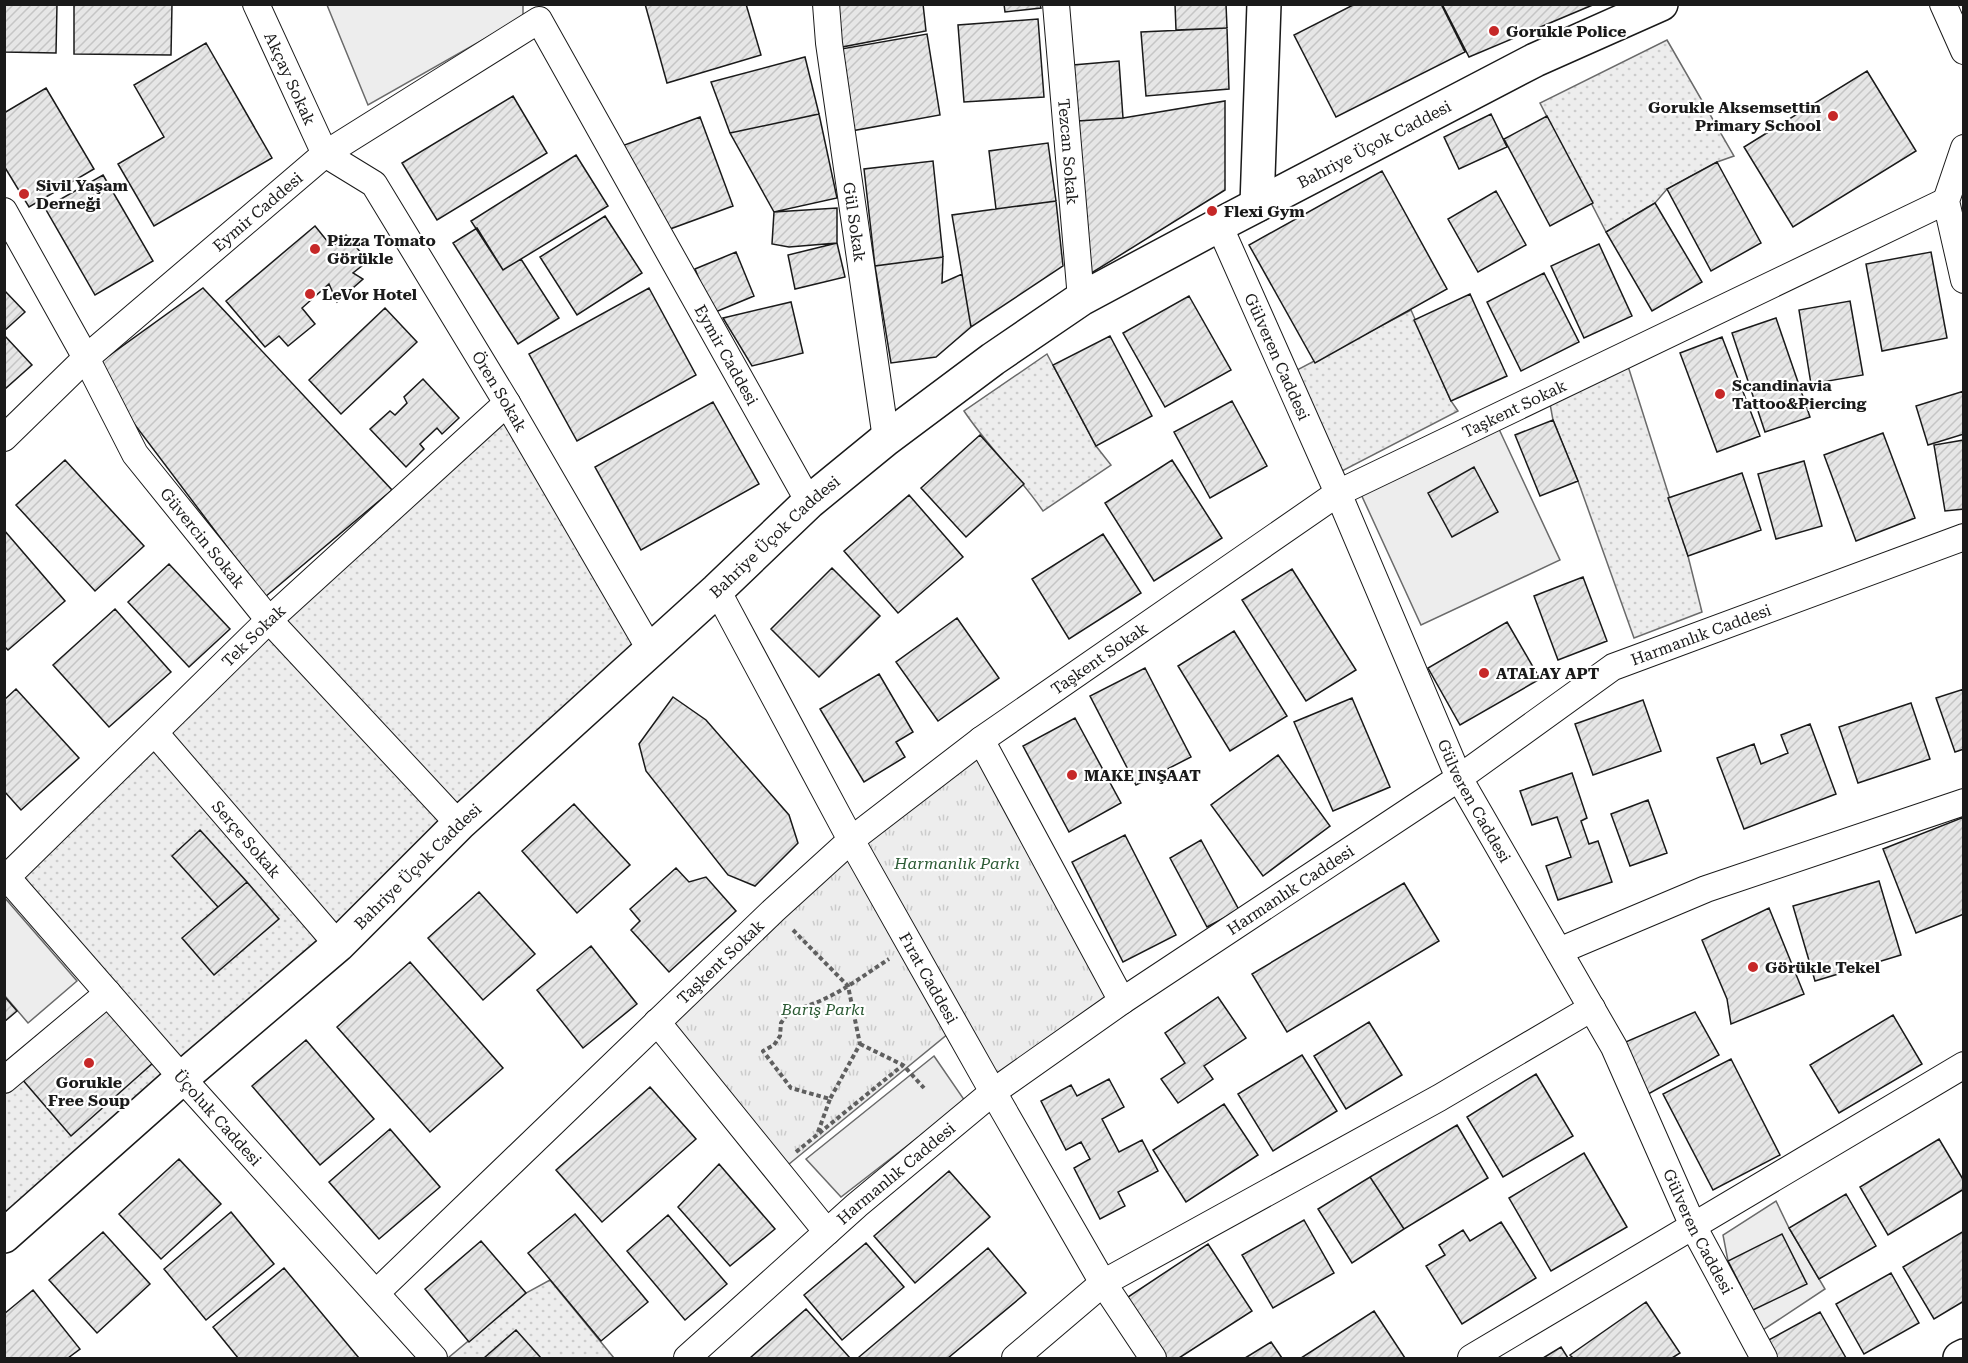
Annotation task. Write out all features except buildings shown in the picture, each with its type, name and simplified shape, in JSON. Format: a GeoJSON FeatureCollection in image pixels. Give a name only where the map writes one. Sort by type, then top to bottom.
{"type":"FeatureCollection","features":[{"type":"Feature","properties":{"kind":"main road"},"geometry":{"type":"LineString","coordinates":[[1257,206],[1264,4]]}},
{"type":"Feature","properties":{"kind":"main road","name":"Bahriye Üçok Caddesi"},"geometry":{"type":"LineString","coordinates":[[4,1236],[182,1078],[338,945],[459,825],[651,651],[809,502],[886,439],[993,359],[1081,299],[1219,225],[1535,60],[1661,4]]}},
{"type":"Feature","properties":{"kind":"street","name":"Akçay Sokak"},"geometry":{"type":"LineString","coordinates":[[256,4],[325,154]]}},
{"type":"Feature","properties":{"kind":"street","name":"Gül Sokak"},"geometry":{"type":"LineString","coordinates":[[826,4],[829,43],[886,439]]}},
{"type":"Feature","properties":{"kind":"street","name":"Tezcan Sokak"},"geometry":{"type":"LineString","coordinates":[[1056,4],[1081,299]]}},
{"type":"Feature","properties":{"kind":"street"},"geometry":{"type":"LineString","coordinates":[[1943,4],[1964,51]]}},
{"type":"Feature","properties":{"kind":"street","name":"Eymir Caddesi"},"geometry":{"type":"LineString","coordinates":[[4,438],[86,358],[325,154],[538,12],[809,502]]}},
{"type":"Feature","properties":{"kind":"street"},"geometry":{"type":"LineString","coordinates":[[1964,148],[1946,201],[1964,280]]}},
{"type":"Feature","properties":{"kind":"street","name":"Ören Sokak"},"geometry":{"type":"LineString","coordinates":[[325,154],[374,184],[507,403],[651,651]]}},
{"type":"Feature","properties":{"kind":"street","name":"Taşkent Sokak"},"geometry":{"type":"LineString","coordinates":[[375,1293],[774,910],[851,840],[981,740],[1338,493],[1946,201]]}},
{"type":"Feature","properties":{"kind":"street","name":"Güvercin Sokak"},"geometry":{"type":"LineString","coordinates":[[4,210],[86,358],[135,454],[269,620],[459,825]]}},
{"type":"Feature","properties":{"kind":"street","name":"Gülveren Caddesi"},"geometry":{"type":"LineString","coordinates":[[1219,225],[1338,493],[1459,778],[1614,1047],[1693,1226],[1764,1359]]}},
{"type":"Feature","properties":{"kind":"street","name":"Tek Sokak"},"geometry":{"type":"LineString","coordinates":[[6,876],[269,620],[507,403]]}},
{"type":"Feature","properties":{"kind":"street","name":"Harmanlık Caddesi"},"geometry":{"type":"LineString","coordinates":[[687,1359],[827,1232],[993,1092],[1122,1001],[1459,778],[1613,667],[1964,537]]}},
{"type":"Feature","properties":{"kind":"street","name":"Fırat Caddesi"},"geometry":{"type":"LineString","coordinates":[[717,590],[851,840],[993,1092],[1104,1284],[1153,1359]]}},
{"type":"Feature","properties":{"kind":"street","name":"Serçe Sokak"},"geometry":{"type":"LineString","coordinates":[[155,733],[338,945]]}},
{"type":"Feature","properties":{"kind":"street"},"geometry":{"type":"LineString","coordinates":[[981,740],[1122,1001]]}},
{"type":"Feature","properties":{"kind":"street"},"geometry":{"type":"LineString","coordinates":[[1559,951],[1706,889],[1964,802]]}},
{"type":"Feature","properties":{"kind":"street","name":"Üçoluk Caddesi"},"geometry":{"type":"LineString","coordinates":[[6,876],[182,1078],[434,1359]]}},
{"type":"Feature","properties":{"kind":"street"},"geometry":{"type":"LineString","coordinates":[[4,1080],[108,993]]}},
{"type":"Feature","properties":{"kind":"street"},"geometry":{"type":"LineString","coordinates":[[1015,1359],[1104,1284],[1439,1098],[1592,1008]]}},
{"type":"Feature","properties":{"kind":"street"},"geometry":{"type":"LineString","coordinates":[[657,1022],[827,1232]]}},
{"type":"Feature","properties":{"kind":"street"},"geometry":{"type":"LineString","coordinates":[[1471,1359],[1964,1065]]}},
{"type":"Feature","properties":{"kind":"path"},"geometry":{"type":"LineString","coordinates":[[774,910],[848,986],[860,1044],[830,1099],[817,1134],[903,1065]]}},
{"type":"Feature","properties":{"kind":"path"},"geometry":{"type":"LineString","coordinates":[[830,1099],[791,1088],[763,1051],[774,1045],[780,1036],[781,1023],[790,1010],[809,1007],[848,986],[911,945]]}},
{"type":"Feature","properties":{"kind":"path"},"geometry":{"type":"LineString","coordinates":[[860,1044],[903,1065],[924,1088]]}},
{"type":"Feature","properties":{"kind":"green space"},"geometry":{"type":"Polygon","coordinates":[[[1667,40],[1734,156],[1717,162],[1667,189],[1655,203],[1606,232],[1540,103],[1667,40]]]}},
{"type":"Feature","properties":{"kind":"green space"},"geometry":{"type":"Polygon","coordinates":[[[1411,310],[1451,401],[1458,411],[1342,471],[1297,370],[1411,310]]]}},
{"type":"Feature","properties":{"kind":"green space"},"geometry":{"type":"Polygon","coordinates":[[[1047,354],[1096,446],[1111,465],[1043,511],[964,411],[1047,354]]]}},
{"type":"Feature","properties":{"kind":"green space"},"geometry":{"type":"Polygon","coordinates":[[[1628,366],[1688,556],[1702,612],[1634,638],[1578,481],[1553,420],[1550,404],[1628,366]]]}},
{"type":"Feature","properties":{"kind":"green space"},"geometry":{"type":"Polygon","coordinates":[[[507,403],[651,651],[5,1236],[5,1081],[108,993],[7,877],[507,403]]]}},
{"type":"Feature","properties":{"kind":"green space","name":"Harmanlık Parkı"},"geometry":{"type":"Polygon","coordinates":[[[979,750],[1115,999],[997,1083],[859,840],[979,750]]]}},
{"type":"Feature","properties":{"kind":"green space","name":"Barış Parkı"},"geometry":{"type":"Polygon","coordinates":[[[850,851],[949,1033],[783,1169],[666,1026],[850,851]]]}},
{"type":"Feature","properties":{"kind":"green space"},"geometry":{"type":"Polygon","coordinates":[[[550,1280],[614,1358],[448,1358],[526,1293],[550,1280]]]}},
{"type":"Feature","properties":{"kind":"shaded area"},"geometry":{"type":"Polygon","coordinates":[[[327,5],[523,5],[523,17],[368,105],[327,5]]]}},
{"type":"Feature","properties":{"kind":"shaded area"},"geometry":{"type":"Polygon","coordinates":[[[1498,427],[1560,560],[1421,625],[1360,492],[1498,427]]]}},
{"type":"Feature","properties":{"kind":"shaded area"},"geometry":{"type":"Polygon","coordinates":[[[4,897],[77,981],[28,1023],[5,996],[4,897]]]}},
{"type":"Feature","properties":{"kind":"shaded area"},"geometry":{"type":"Polygon","coordinates":[[[934,1056],[965,1101],[841,1197],[806,1159],[934,1056]]]}},
{"type":"Feature","properties":{"kind":"shaded area"},"geometry":{"type":"Polygon","coordinates":[[[1776,1201],[1825,1289],[1763,1330],[1728,1261],[1723,1235],[1776,1201]]]}},
{"type":"Feature","properties":{"kind":"place","name":"Gorukle Police"},"geometry":{"type":"Point","coordinates":[1494,31]}},
{"type":"Feature","properties":{"kind":"place","name":"Gorukle Aksemsettin Primary School"},"geometry":{"type":"Point","coordinates":[1833,116]}},
{"type":"Feature","properties":{"kind":"place","name":"Sivil Yaşam Derneği"},"geometry":{"type":"Point","coordinates":[24,194]}},
{"type":"Feature","properties":{"kind":"place","name":"Flexi Gym"},"geometry":{"type":"Point","coordinates":[1212,211]}},
{"type":"Feature","properties":{"kind":"place","name":"Pizza Tomato Görükle"},"geometry":{"type":"Point","coordinates":[315,249]}},
{"type":"Feature","properties":{"kind":"place","name":"LeVor Hotel"},"geometry":{"type":"Point","coordinates":[310,294]}},
{"type":"Feature","properties":{"kind":"place","name":"Scandinavia Tattoo&Piercing"},"geometry":{"type":"Point","coordinates":[1720,394]}},
{"type":"Feature","properties":{"kind":"place","name":"ATALAY APT"},"geometry":{"type":"Point","coordinates":[1484,673]}},
{"type":"Feature","properties":{"kind":"place","name":"MAKE INŞAAT"},"geometry":{"type":"Point","coordinates":[1072,775]}},
{"type":"Feature","properties":{"kind":"place","name":"Görükle Tekel"},"geometry":{"type":"Point","coordinates":[1753,967]}},
{"type":"Feature","properties":{"kind":"place","name":"Gorukle Free Soup"},"geometry":{"type":"Point","coordinates":[89,1063]}}]}
